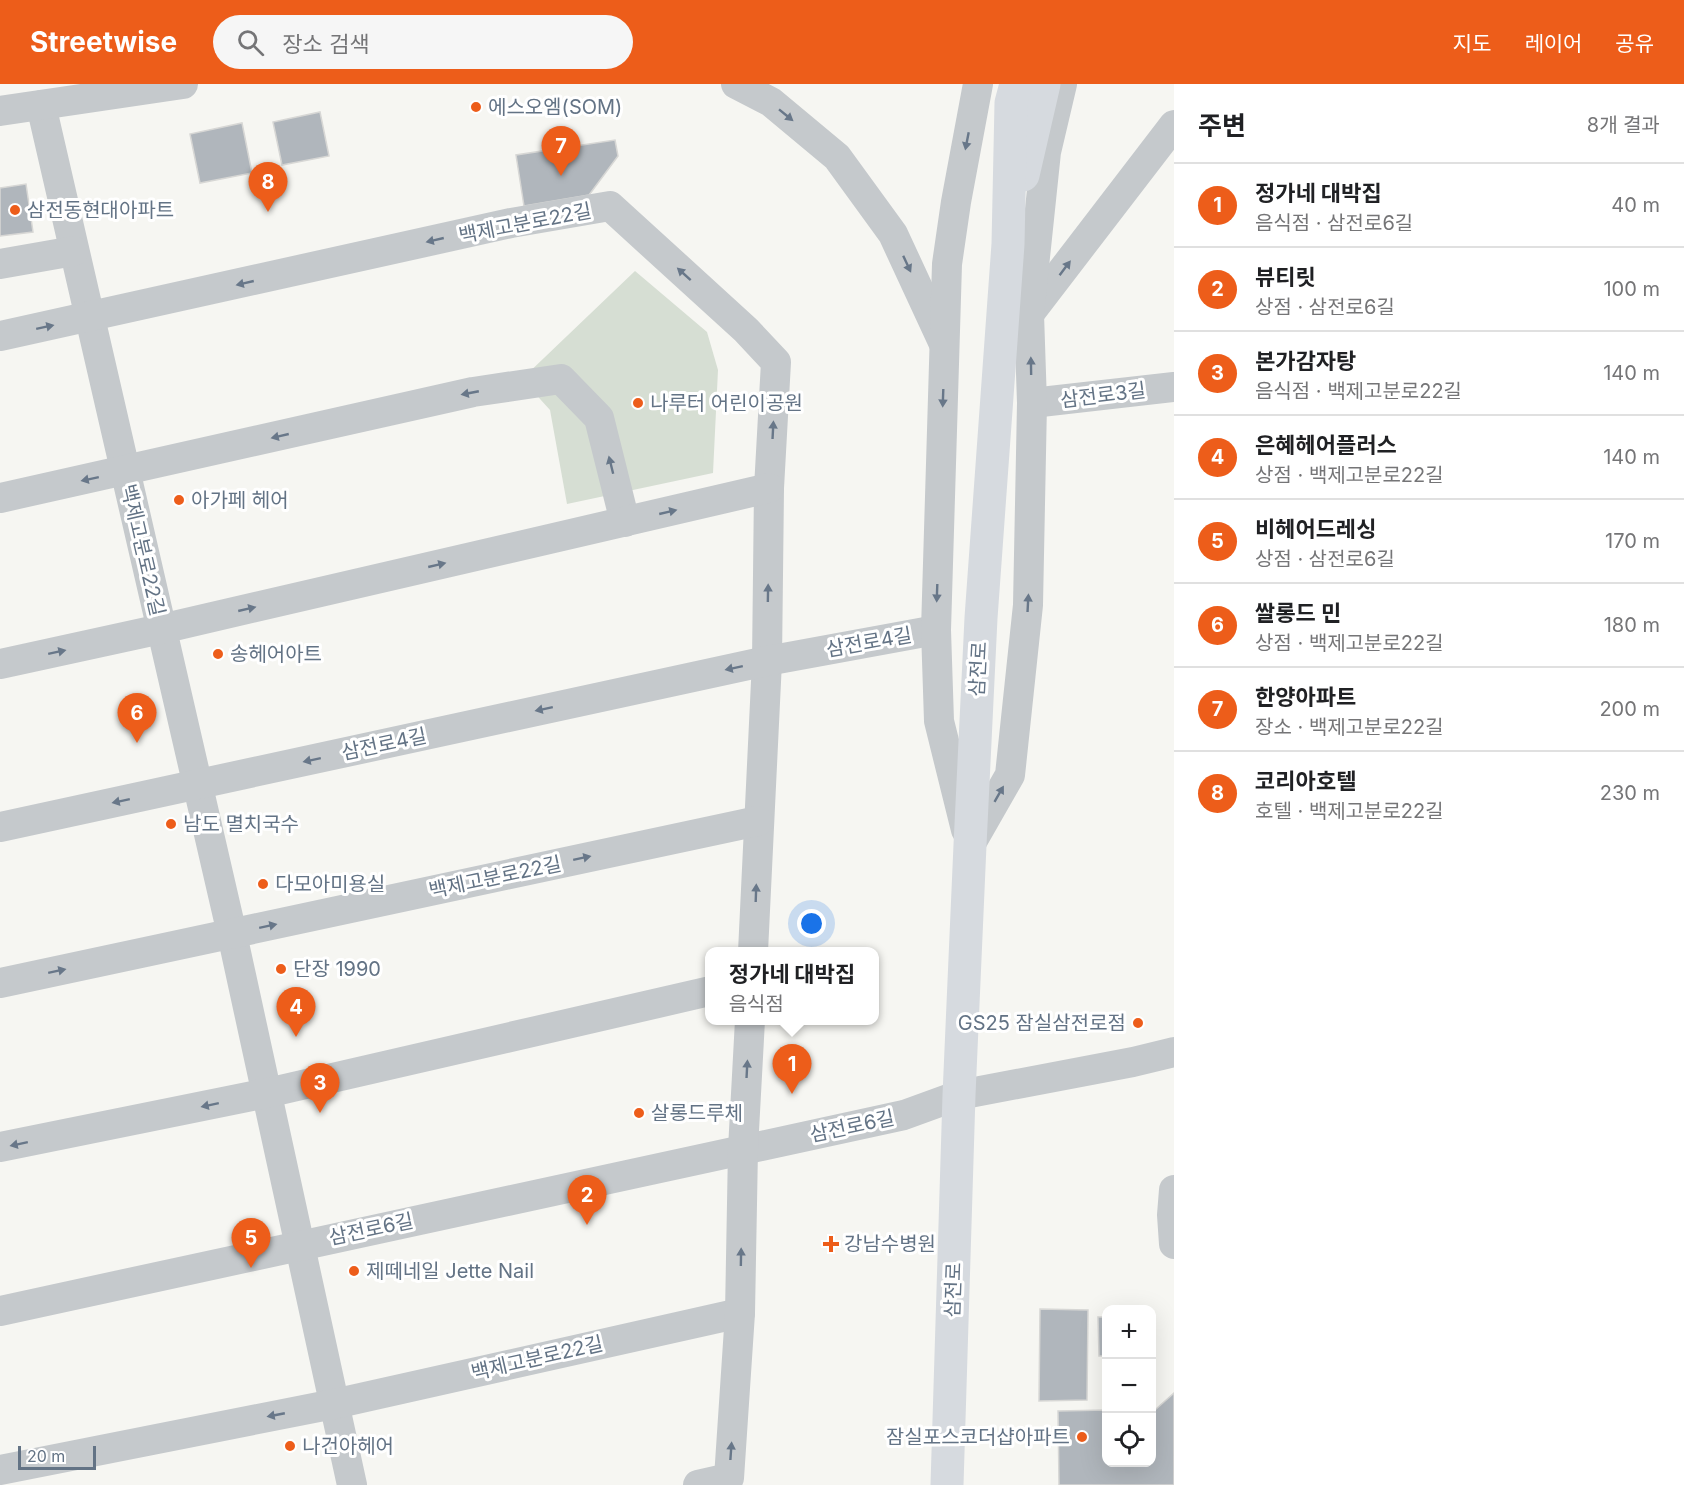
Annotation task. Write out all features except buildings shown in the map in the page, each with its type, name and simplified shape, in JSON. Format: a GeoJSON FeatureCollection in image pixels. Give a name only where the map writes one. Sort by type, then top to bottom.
{"type":"FeatureCollection","features":[{"type":"Feature","properties":{"kind":"main road"},"geometry":{"type":"LineString","coordinates":[[1008,244],[1011,103],[1016,84]]}},
{"type":"Feature","properties":{"kind":"main road"},"geometry":{"type":"LineString","coordinates":[[1008,244],[1044,84]]}},
{"type":"Feature","properties":{"kind":"main road","name":"삼전로"},"geometry":{"type":"LineString","coordinates":[[947,1485],[959,1095],[981,618],[1008,244]]}},
{"type":"Feature","properties":{"kind":"street"},"geometry":{"type":"LineString","coordinates":[[0,111],[183,84]]}},
{"type":"Feature","properties":{"kind":"street"},"geometry":{"type":"LineString","coordinates":[[736,84],[771,102],[837,157],[893,234],[945,347]]}},
{"type":"Feature","properties":{"kind":"street"},"geometry":{"type":"LineString","coordinates":[[970,845],[939,721],[936,630],[947,264],[978,84]]}},
{"type":"Feature","properties":{"kind":"street"},"geometry":{"type":"LineString","coordinates":[[970,845],[1010,775],[1028,605],[1032,403],[1029,314],[1046,152],[1062,84]]}},
{"type":"Feature","properties":{"kind":"street","name":"백제고분로22길"},"geometry":{"type":"LineString","coordinates":[[41,105],[232,934],[352,1485]]}},
{"type":"Feature","properties":{"kind":"street"},"geometry":{"type":"LineString","coordinates":[[1029,314],[1174,125]]}},
{"type":"Feature","properties":{"kind":"street","name":"백제고분로22길"},"geometry":{"type":"LineString","coordinates":[[0,336],[90,318],[511,223],[610,206],[746,330],[776,362],[769,488],[161,629],[0,664]]}},
{"type":"Feature","properties":{"kind":"street"},"geometry":{"type":"LineString","coordinates":[[0,264],[74,251]]}},
{"type":"Feature","properties":{"kind":"street","name":"백제고분로22길"},"geometry":{"type":"LineString","coordinates":[[0,498],[473,392],[561,379],[599,418],[625,522]]}},
{"type":"Feature","properties":{"kind":"street","name":"삼전로3길"},"geometry":{"type":"LineString","coordinates":[[1032,403],[1174,387]]}},
{"type":"Feature","properties":{"kind":"street"},"geometry":{"type":"LineString","coordinates":[[753,947],[767,661],[769,488]]}},
{"type":"Feature","properties":{"kind":"street","name":"삼전로4길"},"geometry":{"type":"LineString","coordinates":[[0,827],[767,661],[936,630]]}},
{"type":"Feature","properties":{"kind":"street","name":"백제고분로22길"},"geometry":{"type":"LineString","coordinates":[[0,983],[759,821]]}},
{"type":"Feature","properties":{"kind":"street"},"geometry":{"type":"LineString","coordinates":[[0,1147],[267,1093],[705,992]]}},
{"type":"Feature","properties":{"kind":"street"},"geometry":{"type":"LineString","coordinates":[[698,1485],[729,1478],[740,1313],[743,1149],[750,1025]]}},
{"type":"Feature","properties":{"kind":"street"},"geometry":{"type":"LineString","coordinates":[[959,1095],[1174,1052]]}},
{"type":"Feature","properties":{"kind":"street","name":"삼전로6길"},"geometry":{"type":"LineString","coordinates":[[0,1311],[904,1115],[959,1095]]}},
{"type":"Feature","properties":{"kind":"street","name":"백제고분로22길"},"geometry":{"type":"LineString","coordinates":[[0,1470],[334,1404],[740,1313]]}},
{"type":"Feature","properties":{"kind":"shaded area"},"geometry":{"type":"Polygon","coordinates":[[[635,271],[707,332],[718,370],[713,473],[567,504],[550,410],[522,379],[635,271]]]}},
{"type":"Feature","properties":{"kind":"place","name":"에스오엠(SOM)"},"geometry":{"type":"Point","coordinates":[476,107]}},
{"type":"Feature","properties":{"kind":"place","name":"한양아파트"},"geometry":{"type":"Point","coordinates":[561,176]}},
{"type":"Feature","properties":{"kind":"place","name":"삼전동현대아파트"},"geometry":{"type":"Point","coordinates":[15,210]}},
{"type":"Feature","properties":{"kind":"place","name":"코리아호텔"},"geometry":{"type":"Point","coordinates":[268,212]}},
{"type":"Feature","properties":{"kind":"place","name":"나루터 어린이공원"},"geometry":{"type":"Point","coordinates":[638,403]}},
{"type":"Feature","properties":{"kind":"place","name":"아가페 헤어"},"geometry":{"type":"Point","coordinates":[179,500]}},
{"type":"Feature","properties":{"kind":"place","name":"송헤어아트"},"geometry":{"type":"Point","coordinates":[218,654]}},
{"type":"Feature","properties":{"kind":"place","name":"쌀롱드 민"},"geometry":{"type":"Point","coordinates":[137,743]}},
{"type":"Feature","properties":{"kind":"place","name":"남도 멸치국수"},"geometry":{"type":"Point","coordinates":[171,824]}},
{"type":"Feature","properties":{"kind":"place","name":"다모아미용실"},"geometry":{"type":"Point","coordinates":[263,884]}},
{"type":"Feature","properties":{"kind":"place","name":"단장 1990"},"geometry":{"type":"Point","coordinates":[281,969]}},
{"type":"Feature","properties":{"kind":"place","name":"GS25 잠실삼전로점"},"geometry":{"type":"Point","coordinates":[1138,1023]}},
{"type":"Feature","properties":{"kind":"place","name":"은혜헤어플러스"},"geometry":{"type":"Point","coordinates":[296,1037]}},
{"type":"Feature","properties":{"kind":"place","name":"정가네 대박집"},"geometry":{"type":"Point","coordinates":[792,1094]}},
{"type":"Feature","properties":{"kind":"place","name":"본가감자탕"},"geometry":{"type":"Point","coordinates":[320,1113]}},
{"type":"Feature","properties":{"kind":"place","name":"살롱드루체"},"geometry":{"type":"Point","coordinates":[639,1113]}},
{"type":"Feature","properties":{"kind":"place","name":"뷰티릿"},"geometry":{"type":"Point","coordinates":[587,1225]}},
{"type":"Feature","properties":{"kind":"place","name":"강남수병원"},"geometry":{"type":"Point","coordinates":[831,1244]}},
{"type":"Feature","properties":{"kind":"place","name":"비헤어드레싱"},"geometry":{"type":"Point","coordinates":[251,1268]}},
{"type":"Feature","properties":{"kind":"place","name":"제떼네일 Jette Nail"},"geometry":{"type":"Point","coordinates":[354,1271]}},
{"type":"Feature","properties":{"kind":"place","name":"잠실포스코더샵아파트"},"geometry":{"type":"Point","coordinates":[1082,1437]}},
{"type":"Feature","properties":{"kind":"place","name":"나건아헤어"},"geometry":{"type":"Point","coordinates":[290,1446]}}]}
